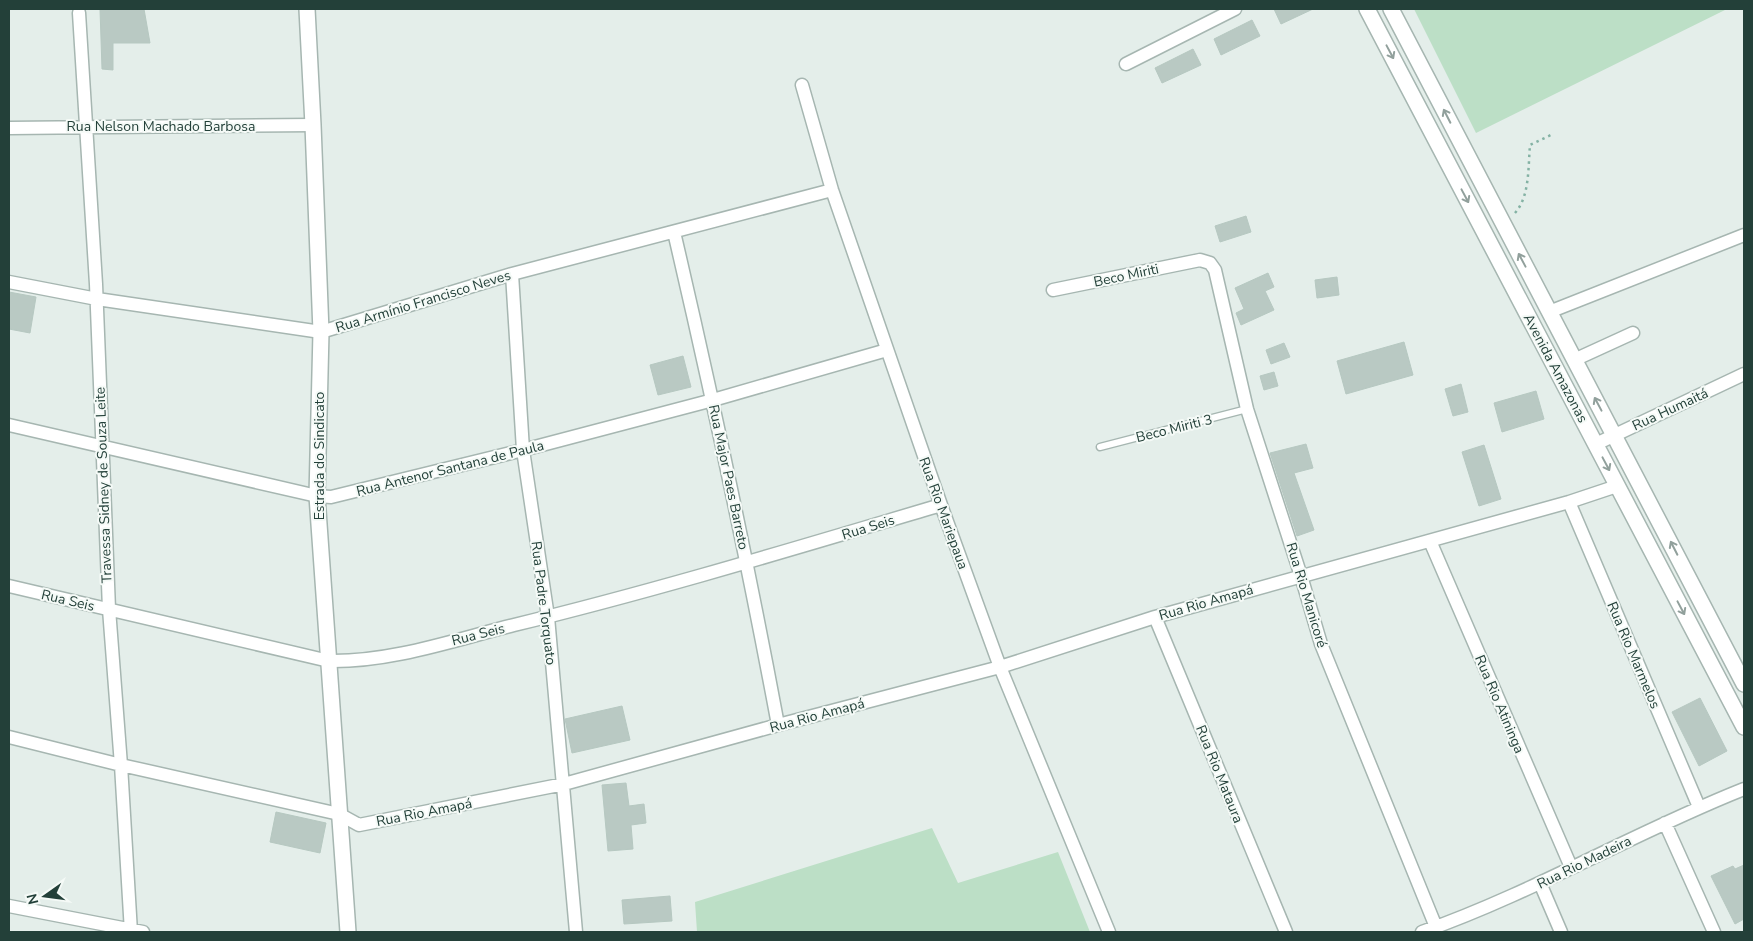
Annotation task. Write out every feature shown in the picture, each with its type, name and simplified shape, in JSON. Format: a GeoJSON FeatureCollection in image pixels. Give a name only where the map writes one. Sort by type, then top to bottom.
{"type":"FeatureCollection","features":[{"type":"Feature","properties":{"kind":"street","name":"Estrada do Sindicato"},"geometry":{"type":"LineString","coordinates":[[307,9],[321,332],[317,496],[348,932]]}},
{"type":"Feature","properties":{"kind":"street"},"geometry":{"type":"LineString","coordinates":[[1126,64],[1235,9]]}},
{"type":"Feature","properties":{"kind":"street","name":"Avenida Amazonas"},"geometry":{"type":"LineString","coordinates":[[1367,9],[1744,728]]}},
{"type":"Feature","properties":{"kind":"street","name":"Avenida Amazonas"},"geometry":{"type":"LineString","coordinates":[[1391,9],[1744,684]]}},
{"type":"Feature","properties":{"kind":"street","name":"Travessa Sidney de Souza Leite"},"geometry":{"type":"LineString","coordinates":[[79,13],[97,299],[101,447],[109,609],[135,931]]}},
{"type":"Feature","properties":{"kind":"street","name":"Rua Rio Mariepaua"},"geometry":{"type":"LineString","coordinates":[[802,85],[832,190],[941,505],[1000,666],[1109,932]]}},
{"type":"Feature","properties":{"kind":"street","name":"Rua Nelson Machado Barbosa"},"geometry":{"type":"LineString","coordinates":[[9,128],[313,125]]}},
{"type":"Feature","properties":{"kind":"street","name":"Rua Armínio Francisco Neves"},"geometry":{"type":"LineString","coordinates":[[9,282],[97,299],[321,332],[512,274],[832,190]]}},
{"type":"Feature","properties":{"kind":"street","name":"Rua Major Paes Barreto"},"geometry":{"type":"LineString","coordinates":[[674,232],[713,400],[778,724]]}},
{"type":"Feature","properties":{"kind":"street"},"geometry":{"type":"LineString","coordinates":[[1549,312],[1744,235]]}},
{"type":"Feature","properties":{"kind":"street","name":"Beco Miriti"},"geometry":{"type":"LineString","coordinates":[[1053,290],[1200,260]]}},
{"type":"Feature","properties":{"kind":"street","name":"Rua Rio Manicoré"},"geometry":{"type":"LineString","coordinates":[[1200,260],[1210,262],[1215,270],[1247,409],[1321,644],[1436,927]]}},
{"type":"Feature","properties":{"kind":"street","name":"Rua Padre Torquato"},"geometry":{"type":"LineString","coordinates":[[512,274],[523,450],[548,617],[576,932]]}},
{"type":"Feature","properties":{"kind":"street"},"geometry":{"type":"LineString","coordinates":[[1574,360],[1633,333]]}},
{"type":"Feature","properties":{"kind":"street","name":"Rua Antenor Santana de Paula"},"geometry":{"type":"LineString","coordinates":[[9,425],[317,496],[332,497],[523,450],[713,400],[887,350]]}},
{"type":"Feature","properties":{"kind":"street","name":"Rua Humaitá"},"geometry":{"type":"LineString","coordinates":[[1596,444],[1744,374]]}},
{"type":"Feature","properties":{"kind":"street","name":"Rua Rio Amapá"},"geometry":{"type":"LineString","coordinates":[[9,736],[121,765],[339,814],[358,825],[564,784],[778,724],[1000,666],[1155,616],[1569,502],[1617,486]]}},
{"type":"Feature","properties":{"kind":"street","name":"Rua Rio Marmelos"},"geometry":{"type":"LineString","coordinates":[[1569,502],[1699,807]]}},
{"type":"Feature","properties":{"kind":"street","name":"Rua Seis"},"geometry":{"type":"LineString","coordinates":[[9,586],[329,661],[350,661],[387,657],[548,617],[747,563],[941,505]]}},
{"type":"Feature","properties":{"kind":"street","name":"Rua Rio Atininga"},"geometry":{"type":"LineString","coordinates":[[1430,541],[1571,867]]}},
{"type":"Feature","properties":{"kind":"street","name":"Rua Rio Mataura"},"geometry":{"type":"LineString","coordinates":[[1155,616],[1286,932]]}},
{"type":"Feature","properties":{"kind":"street","name":"Rua Rio Madeira"},"geometry":{"type":"LineString","coordinates":[[1422,932],[1540,883],[1699,807],[1744,790]]}},
{"type":"Feature","properties":{"kind":"street"},"geometry":{"type":"LineString","coordinates":[[1665,823],[1714,932]]}},
{"type":"Feature","properties":{"kind":"street"},"geometry":{"type":"LineString","coordinates":[[1540,883],[1561,932]]}},
{"type":"Feature","properties":{"kind":"street"},"geometry":{"type":"LineString","coordinates":[[9,906],[135,931]]}},
{"type":"Feature","properties":{"kind":"lane","name":"Beco Miriti 3"},"geometry":{"type":"LineString","coordinates":[[1100,446],[1247,409]]}},
{"type":"Feature","properties":{"kind":"path"},"geometry":{"type":"LineString","coordinates":[[1504,225],[1521,206],[1527,182],[1530,145],[1553,134]]}},
{"type":"Feature","properties":{"kind":"green space"},"geometry":{"type":"Polygon","coordinates":[[[1414,9],[1727,9],[1476,133],[1414,9]]]}},
{"type":"Feature","properties":{"kind":"green space"},"geometry":{"type":"Polygon","coordinates":[[[932,828],[958,883],[1058,852],[1090,932],[697,932],[695,902],[932,828]]]}},
{"type":"Feature","properties":{"kind":"building"},"geometry":{"type":"Polygon","coordinates":[[[100,9],[144,9],[150,43],[113,43],[113,70],[102,69],[100,9]]]}},
{"type":"Feature","properties":{"kind":"building"},"geometry":{"type":"Polygon","coordinates":[[[1274,9],[1313,9],[1281,24],[1274,9]]]}},
{"type":"Feature","properties":{"kind":"building"},"geometry":{"type":"Polygon","coordinates":[[[1252,20],[1260,36],[1221,55],[1214,39],[1252,20]]]}},
{"type":"Feature","properties":{"kind":"building"},"geometry":{"type":"Polygon","coordinates":[[[1193,49],[1201,65],[1162,83],[1155,68],[1193,49]]]}},
{"type":"Feature","properties":{"kind":"building"},"geometry":{"type":"Polygon","coordinates":[[[1246,216],[1251,232],[1220,242],[1215,226],[1246,216]]]}},
{"type":"Feature","properties":{"kind":"building"},"geometry":{"type":"Polygon","coordinates":[[[1268,273],[1274,287],[1265,291],[1274,310],[1241,325],[1236,313],[1244,309],[1235,288],[1268,273]]]}},
{"type":"Feature","properties":{"kind":"building"},"geometry":{"type":"Polygon","coordinates":[[[1337,277],[1339,295],[1317,298],[1315,280],[1337,277]]]}},
{"type":"Feature","properties":{"kind":"building"},"geometry":{"type":"Polygon","coordinates":[[[9,292],[36,297],[30,333],[9,329],[9,292]]]}},
{"type":"Feature","properties":{"kind":"building"},"geometry":{"type":"Polygon","coordinates":[[[1404,342],[1413,375],[1346,394],[1337,361],[1404,342]]]}},
{"type":"Feature","properties":{"kind":"building"},"geometry":{"type":"Polygon","coordinates":[[[1284,343],[1290,357],[1271,364],[1266,350],[1284,343]]]}},
{"type":"Feature","properties":{"kind":"building"},"geometry":{"type":"Polygon","coordinates":[[[683,356],[691,387],[658,395],[650,365],[683,356]]]}},
{"type":"Feature","properties":{"kind":"building"},"geometry":{"type":"Polygon","coordinates":[[[1274,372],[1278,386],[1264,390],[1260,376],[1274,372]]]}},
{"type":"Feature","properties":{"kind":"building"},"geometry":{"type":"Polygon","coordinates":[[[1461,384],[1468,412],[1453,416],[1445,389],[1461,384]]]}},
{"type":"Feature","properties":{"kind":"building"},"geometry":{"type":"Polygon","coordinates":[[[1536,391],[1544,419],[1502,432],[1494,403],[1536,391]]]}},
{"type":"Feature","properties":{"kind":"building"},"geometry":{"type":"Polygon","coordinates":[[[1306,444],[1313,468],[1294,473],[1314,530],[1297,536],[1270,453],[1306,444]]]}},
{"type":"Feature","properties":{"kind":"building"},"geometry":{"type":"Polygon","coordinates":[[[1484,445],[1501,499],[1479,506],[1462,452],[1484,445]]]}},
{"type":"Feature","properties":{"kind":"building"},"geometry":{"type":"Polygon","coordinates":[[[1700,698],[1727,751],[1699,766],[1672,712],[1700,698]]]}},
{"type":"Feature","properties":{"kind":"building"},"geometry":{"type":"Polygon","coordinates":[[[622,706],[630,740],[572,753],[565,719],[622,706]]]}},
{"type":"Feature","properties":{"kind":"building"},"geometry":{"type":"Polygon","coordinates":[[[626,783],[629,806],[644,804],[646,823],[631,825],[633,849],[608,851],[602,785],[626,783]]]}},
{"type":"Feature","properties":{"kind":"building"},"geometry":{"type":"Polygon","coordinates":[[[276,812],[326,823],[320,853],[270,842],[276,812]]]}},
{"type":"Feature","properties":{"kind":"building"},"geometry":{"type":"Polygon","coordinates":[[[1744,865],[1744,919],[1735,924],[1711,876],[1733,866],[1735,869],[1744,865]]]}},
{"type":"Feature","properties":{"kind":"building"},"geometry":{"type":"Polygon","coordinates":[[[670,896],[672,921],[624,924],[622,900],[670,896]]]}}]}
